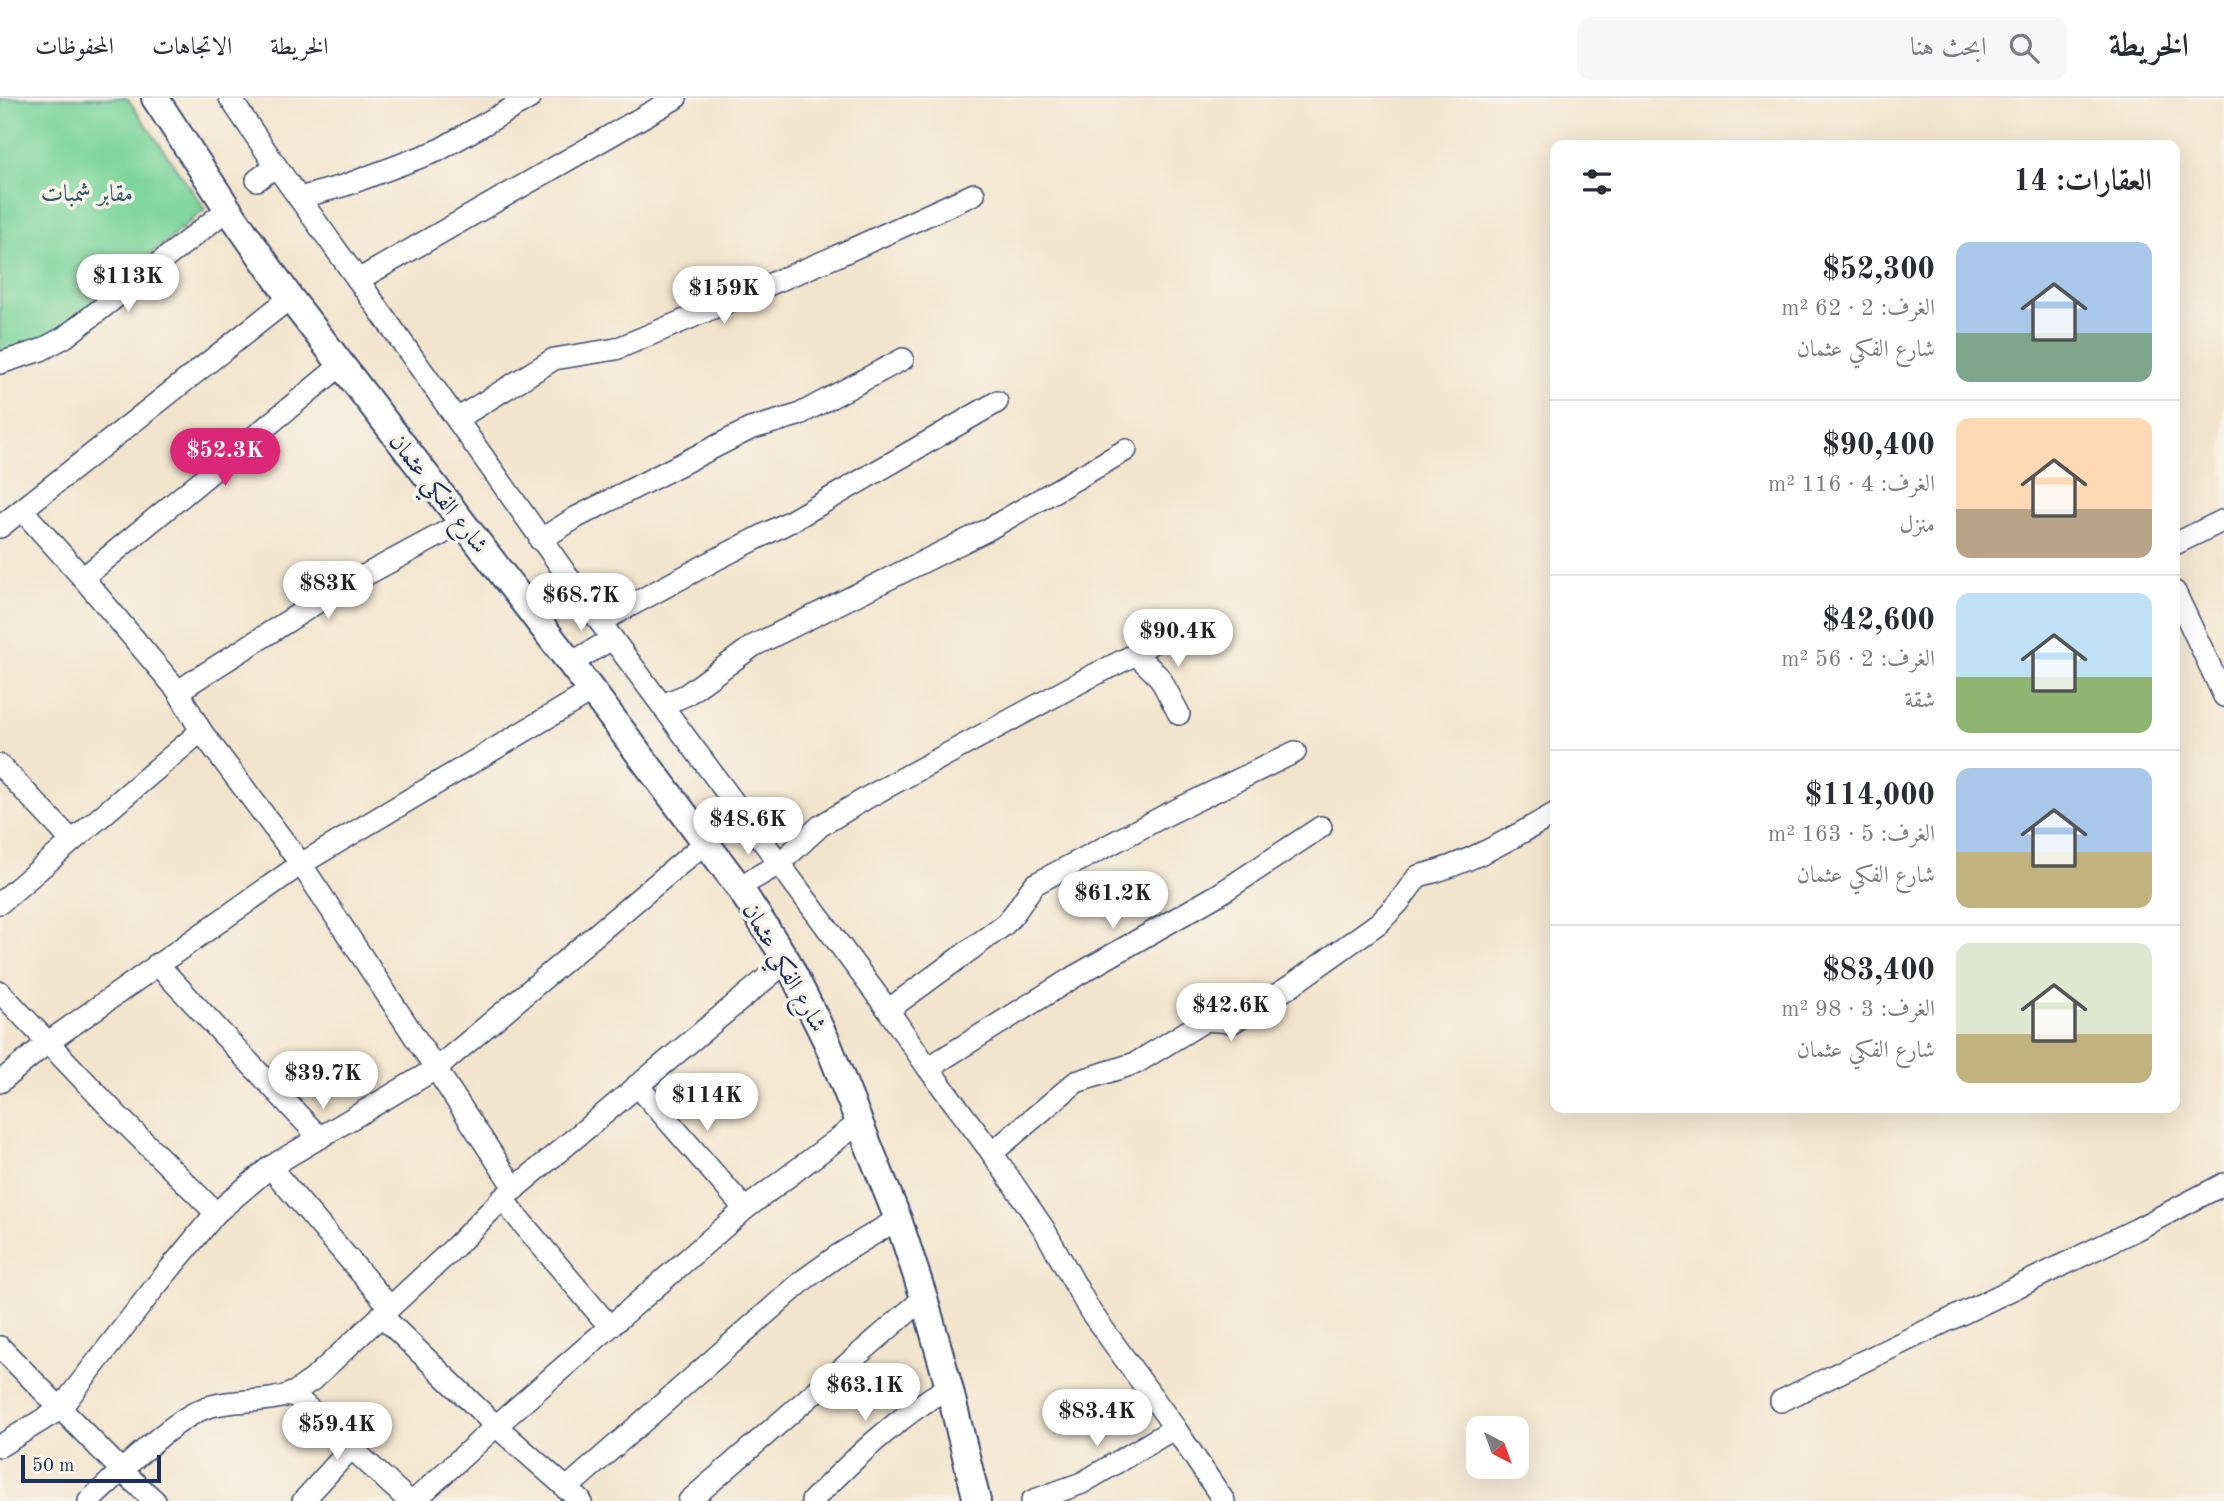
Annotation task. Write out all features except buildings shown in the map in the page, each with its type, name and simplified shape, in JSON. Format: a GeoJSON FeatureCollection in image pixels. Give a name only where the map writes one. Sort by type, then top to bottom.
{"type":"FeatureCollection","features":[{"type":"Feature","properties":{"kind":"street","name":"شارع الفكي عثمان"},"geometry":{"type":"LineString","coordinates":[[155,98],[290,298],[593,691],[739,887],[787,961],[827,1042],[898,1219],[949,1387],[977,1501]]}},
{"type":"Feature","properties":{"kind":"street"},"geometry":{"type":"LineString","coordinates":[[230,98],[540,540],[992,1153],[1044,1229],[1090,1311],[1224,1501]]}},
{"type":"Feature","properties":{"kind":"street"},"geometry":{"type":"LineString","coordinates":[[299,198],[346,185],[437,151],[530,98]]}},
{"type":"Feature","properties":{"kind":"street"},"geometry":{"type":"LineString","coordinates":[[358,280],[676,98]]}},
{"type":"Feature","properties":{"kind":"street"},"geometry":{"type":"LineString","coordinates":[[257,180],[276,166]]}},
{"type":"Feature","properties":{"kind":"street"},"geometry":{"type":"LineString","coordinates":[[457,419],[554,359],[616,349],[837,256],[974,194]]}},
{"type":"Feature","properties":{"kind":"street"},"geometry":{"type":"LineString","coordinates":[[0,363],[41,350],[65,337],[228,209]]}},
{"type":"Feature","properties":{"kind":"street"},"geometry":{"type":"LineString","coordinates":[[0,527],[290,298]]}},
{"type":"Feature","properties":{"kind":"street"},"geometry":{"type":"LineString","coordinates":[[540,540],[577,517],[750,429],[798,415],[902,359]]}},
{"type":"Feature","properties":{"kind":"street"},"geometry":{"type":"LineString","coordinates":[[83,578],[340,366]]}},
{"type":"Feature","properties":{"kind":"street"},"geometry":{"type":"LineString","coordinates":[[571,663],[606,631],[715,560],[792,521],[997,402]]}},
{"type":"Feature","properties":{"kind":"street"},"geometry":{"type":"LineString","coordinates":[[662,705],[686,695],[753,646],[987,530],[1126,450]]}},
{"type":"Feature","properties":{"kind":"street"},"geometry":{"type":"LineString","coordinates":[[22,510],[178,691],[201,731],[301,864],[437,1068],[509,1194],[610,1326]]}},
{"type":"Feature","properties":{"kind":"street"},"geometry":{"type":"LineString","coordinates":[[2180,542],[2224,520]]}},
{"type":"Feature","properties":{"kind":"street"},"geometry":{"type":"LineString","coordinates":[[178,691],[332,593],[462,523]]}},
{"type":"Feature","properties":{"kind":"street"},"geometry":{"type":"LineString","coordinates":[[2180,603],[2224,696]]}},
{"type":"Feature","properties":{"kind":"street"},"geometry":{"type":"LineString","coordinates":[[739,887],[779,864],[820,826],[870,796],[1136,654],[1163,635]]}},
{"type":"Feature","properties":{"kind":"street"},"geometry":{"type":"LineString","coordinates":[[1136,654],[1160,678],[1179,714]]}},
{"type":"Feature","properties":{"kind":"street"},"geometry":{"type":"LineString","coordinates":[[0,1082],[47,1043],[301,864],[593,691]]}},
{"type":"Feature","properties":{"kind":"street"},"geometry":{"type":"LineString","coordinates":[[0,903],[201,731]]}},
{"type":"Feature","properties":{"kind":"street"},"geometry":{"type":"LineString","coordinates":[[888,1010],[1004,925],[1014,916],[1020,902],[1035,884],[1161,817],[1295,752]]}},
{"type":"Feature","properties":{"kind":"street"},"geometry":{"type":"LineString","coordinates":[[0,765],[72,841]]}},
{"type":"Feature","properties":{"kind":"street"},"geometry":{"type":"LineString","coordinates":[[992,1153],[1071,1085],[1136,1063],[1206,1020],[1233,1022],[1363,936],[1399,902],[1418,876],[1439,872],[1504,843],[1550,816]]}},
{"type":"Feature","properties":{"kind":"street"},"geometry":{"type":"LineString","coordinates":[[928,1068],[1077,975],[1221,893],[1321,827]]}},
{"type":"Feature","properties":{"kind":"street"},"geometry":{"type":"LineString","coordinates":[[0,1446],[60,1409],[216,1213],[271,1167],[437,1068],[705,843]]}},
{"type":"Feature","properties":{"kind":"street"},"geometry":{"type":"LineString","coordinates":[[89,1501],[186,1417],[205,1407],[292,1393],[318,1375],[509,1194],[787,961]]}},
{"type":"Feature","properties":{"kind":"street"},"geometry":{"type":"LineString","coordinates":[[157,964],[320,1138]]}},
{"type":"Feature","properties":{"kind":"street"},"geometry":{"type":"LineString","coordinates":[[0,992],[216,1213]]}},
{"type":"Feature","properties":{"kind":"street"},"geometry":{"type":"LineString","coordinates":[[637,1085],[746,1209]]}},
{"type":"Feature","properties":{"kind":"street"},"geometry":{"type":"LineString","coordinates":[[292,1393],[411,1501],[746,1209],[859,1123]]}},
{"type":"Feature","properties":{"kind":"street"},"geometry":{"type":"LineString","coordinates":[[271,1167],[385,1311],[496,1426],[573,1495],[805,1279],[898,1219]]}},
{"type":"Feature","properties":{"kind":"street"},"geometry":{"type":"LineString","coordinates":[[1781,1401],[2137,1229],[2224,1184]]}},
{"type":"Feature","properties":{"kind":"street"},"geometry":{"type":"LineString","coordinates":[[689,1501],[924,1298]]}},
{"type":"Feature","properties":{"kind":"street"},"geometry":{"type":"LineString","coordinates":[[0,1346],[60,1409],[155,1501]]}},
{"type":"Feature","properties":{"kind":"street"},"geometry":{"type":"LineString","coordinates":[[812,1501],[854,1459],[925,1401],[949,1387]]}},
{"type":"Feature","properties":{"kind":"street"},"geometry":{"type":"LineString","coordinates":[[1031,1501],[1082,1483],[1175,1428]]}},
{"type":"Feature","properties":{"kind":"street"},"geometry":{"type":"LineString","coordinates":[[303,1501],[352,1447]]}},
{"type":"Feature","properties":{"kind":"green space","name":"مقابر شمبات"},"geometry":{"type":"Polygon","coordinates":[[[0,98],[127,98],[205,209],[47,341],[0,360],[0,98]]]}}]}
